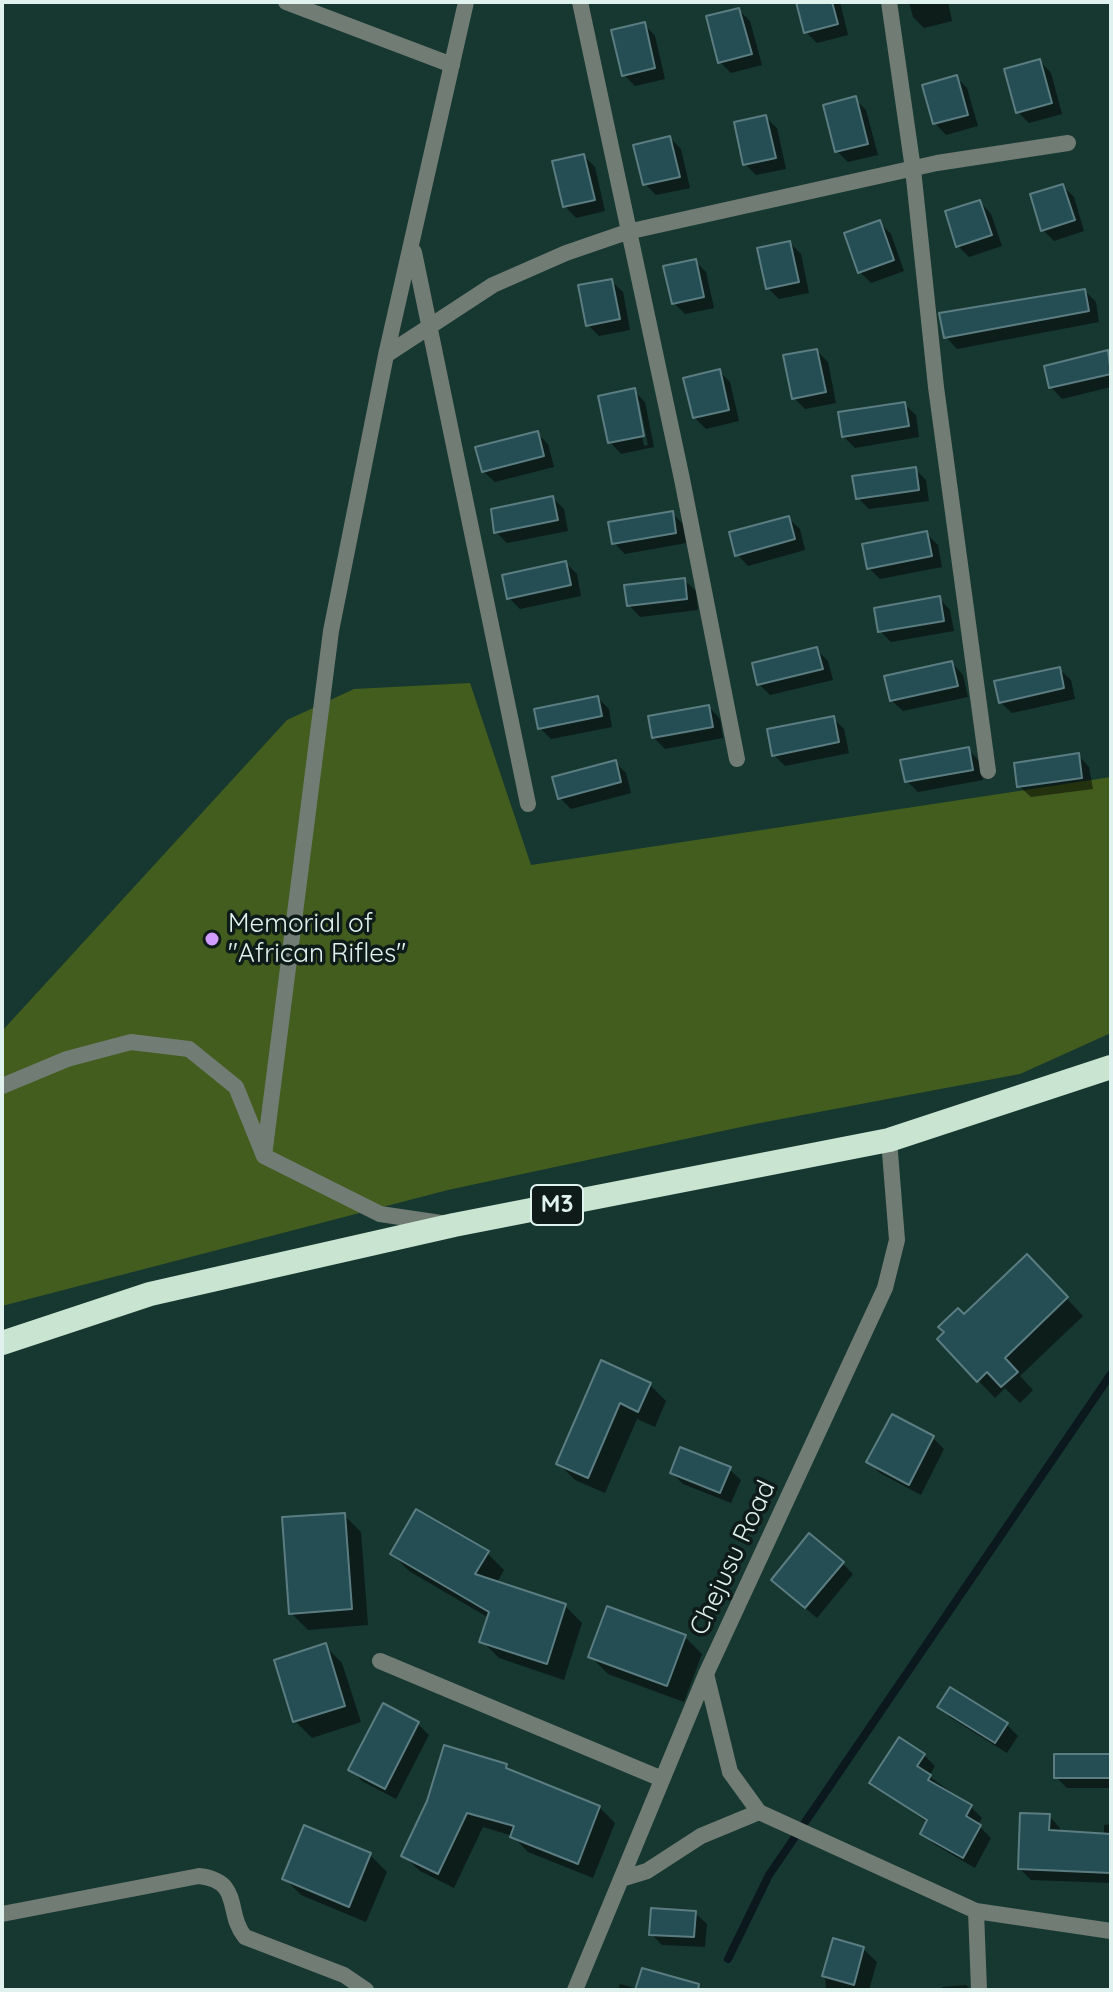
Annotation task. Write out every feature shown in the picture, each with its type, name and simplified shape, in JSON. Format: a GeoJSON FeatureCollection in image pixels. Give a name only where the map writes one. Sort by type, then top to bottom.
{"type":"FeatureCollection","features":[{"type":"Feature","properties":{"kind":"highway","name":"M3"},"geometry":{"type":"LineString","coordinates":[[2,1343],[150,1294],[454,1225],[889,1140],[1111,1067]]}},
{"type":"Feature","properties":{"kind":"street"},"geometry":{"type":"LineString","coordinates":[[286,2],[452,65]]}},
{"type":"Feature","properties":{"kind":"street"},"geometry":{"type":"LineString","coordinates":[[264,1156],[331,631],[386,355],[466,2]]}},
{"type":"Feature","properties":{"kind":"street"},"geometry":{"type":"LineString","coordinates":[[580,2],[682,479],[737,759]]}},
{"type":"Feature","properties":{"kind":"street"},"geometry":{"type":"LineString","coordinates":[[889,2],[913,169],[936,387],[988,771]]}},
{"type":"Feature","properties":{"kind":"street"},"geometry":{"type":"LineString","coordinates":[[386,355],[429,324],[493,285],[566,253],[627,232],[913,169],[1068,143]]}},
{"type":"Feature","properties":{"kind":"street"},"geometry":{"type":"LineString","coordinates":[[413,246],[528,804]]}},
{"type":"Feature","properties":{"kind":"street"},"geometry":{"type":"LineString","coordinates":[[2,1086],[67,1059],[131,1042],[189,1049],[236,1087],[264,1156],[380,1214],[454,1225]]}},
{"type":"Feature","properties":{"kind":"street","name":"Chejusu Road"},"geometry":{"type":"LineString","coordinates":[[575,1990],[706,1674],[885,1288],[897,1240],[889,1140]]}},
{"type":"Feature","properties":{"kind":"street"},"geometry":{"type":"LineString","coordinates":[[380,1661],[662,1779]]}},
{"type":"Feature","properties":{"kind":"street"},"geometry":{"type":"LineString","coordinates":[[706,1674],[730,1772],[759,1812],[976,1911],[1111,1931]]}},
{"type":"Feature","properties":{"kind":"street"},"geometry":{"type":"LineString","coordinates":[[621,1879],[647,1871],[701,1836],[759,1812]]}},
{"type":"Feature","properties":{"kind":"street"},"geometry":{"type":"LineString","coordinates":[[2,1914],[199,1876],[214,1877],[231,1895],[245,1937],[344,1975],[366,1990]]}},
{"type":"Feature","properties":{"kind":"street"},"geometry":{"type":"LineString","coordinates":[[976,1911],[979,1990]]}},
{"type":"Feature","properties":{"kind":"green space"},"geometry":{"type":"Polygon","coordinates":[[[470,683],[531,865],[1111,777],[1111,1033],[1020,1074],[755,1124],[448,1190],[2,1306],[2,1031],[287,720],[354,689],[470,683]]]}},
{"type":"Feature","properties":{"kind":"building"},"geometry":{"type":"Polygon","coordinates":[[[796,2],[832,2],[838,24],[804,33],[796,2]]]}},
{"type":"Feature","properties":{"kind":"building"},"geometry":{"type":"Polygon","coordinates":[[[739,8],[752,54],[718,63],[706,16],[739,8]]]}},
{"type":"Feature","properties":{"kind":"building"},"geometry":{"type":"Polygon","coordinates":[[[645,22],[655,68],[622,76],[611,30],[645,22]]]}},
{"type":"Feature","properties":{"kind":"building"},"geometry":{"type":"Polygon","coordinates":[[[1040,59],[1052,103],[1016,113],[1004,69],[1040,59]]]}},
{"type":"Feature","properties":{"kind":"building"},"geometry":{"type":"Polygon","coordinates":[[[957,75],[968,115],[933,124],[922,85],[957,75]]]}},
{"type":"Feature","properties":{"kind":"building"},"geometry":{"type":"Polygon","coordinates":[[[856,96],[868,144],[835,152],[823,105],[856,96]]]}},
{"type":"Feature","properties":{"kind":"building"},"geometry":{"type":"Polygon","coordinates":[[[766,115],[776,158],[743,165],[734,122],[766,115]]]}},
{"type":"Feature","properties":{"kind":"building"},"geometry":{"type":"Polygon","coordinates":[[[670,136],[680,177],[643,185],[633,145],[670,136]]]}},
{"type":"Feature","properties":{"kind":"building"},"geometry":{"type":"Polygon","coordinates":[[[584,154],[595,200],[563,207],[552,161],[584,154]]]}},
{"type":"Feature","properties":{"kind":"building"},"geometry":{"type":"Polygon","coordinates":[[[1063,184],[1075,220],[1041,231],[1030,194],[1063,184]]]}},
{"type":"Feature","properties":{"kind":"building"},"geometry":{"type":"Polygon","coordinates":[[[980,200],[992,235],[956,247],[945,211],[980,200]]]}},
{"type":"Feature","properties":{"kind":"building"},"geometry":{"type":"Polygon","coordinates":[[[880,220],[894,260],[858,273],[844,233],[880,220]]]}},
{"type":"Feature","properties":{"kind":"building"},"geometry":{"type":"Polygon","coordinates":[[[790,241],[799,282],[766,289],[757,248],[790,241]]]}},
{"type":"Feature","properties":{"kind":"building"},"geometry":{"type":"Polygon","coordinates":[[[696,259],[704,297],[672,304],[663,266],[696,259]]]}},
{"type":"Feature","properties":{"kind":"building"},"geometry":{"type":"Polygon","coordinates":[[[612,279],[620,319],[586,326],[578,285],[612,279]]]}},
{"type":"Feature","properties":{"kind":"building"},"geometry":{"type":"Polygon","coordinates":[[[1085,289],[1089,311],[944,338],[939,313],[1085,289]]]}},
{"type":"Feature","properties":{"kind":"building"},"geometry":{"type":"Polygon","coordinates":[[[817,349],[826,392],[792,399],[783,355],[817,349]]]}},
{"type":"Feature","properties":{"kind":"building"},"geometry":{"type":"Polygon","coordinates":[[[1108,350],[1111,374],[1049,388],[1044,366],[1108,350]]]}},
{"type":"Feature","properties":{"kind":"building"},"geometry":{"type":"Polygon","coordinates":[[[720,369],[729,410],[693,418],[683,378],[720,369]]]}},
{"type":"Feature","properties":{"kind":"building"},"geometry":{"type":"Polygon","coordinates":[[[635,388],[644,436],[608,443],[598,396],[635,388]]]}},
{"type":"Feature","properties":{"kind":"building"},"geometry":{"type":"Polygon","coordinates":[[[905,402],[909,426],[842,437],[838,412],[905,402]]]}},
{"type":"Feature","properties":{"kind":"building"},"geometry":{"type":"Polygon","coordinates":[[[538,431],[544,456],[482,472],[475,447],[538,431]]]}},
{"type":"Feature","properties":{"kind":"building"},"geometry":{"type":"Polygon","coordinates":[[[916,467],[919,490],[856,499],[852,476],[916,467]]]}},
{"type":"Feature","properties":{"kind":"building"},"geometry":{"type":"Polygon","coordinates":[[[553,496],[558,520],[494,533],[491,509],[553,496]]]}},
{"type":"Feature","properties":{"kind":"building"},"geometry":{"type":"Polygon","coordinates":[[[673,511],[676,533],[612,544],[608,522],[673,511]]]}},
{"type":"Feature","properties":{"kind":"building"},"geometry":{"type":"Polygon","coordinates":[[[789,516],[795,539],[735,556],[729,532],[789,516]]]}},
{"type":"Feature","properties":{"kind":"building"},"geometry":{"type":"Polygon","coordinates":[[[927,531],[932,556],[867,569],[862,544],[927,531]]]}},
{"type":"Feature","properties":{"kind":"building"},"geometry":{"type":"Polygon","coordinates":[[[566,561],[571,585],[507,599],[502,575],[566,561]]]}},
{"type":"Feature","properties":{"kind":"building"},"geometry":{"type":"Polygon","coordinates":[[[685,578],[687,599],[627,606],[624,585],[685,578]]]}},
{"type":"Feature","properties":{"kind":"building"},"geometry":{"type":"Polygon","coordinates":[[[940,596],[944,621],[878,632],[874,608],[940,596]]]}},
{"type":"Feature","properties":{"kind":"building"},"geometry":{"type":"Polygon","coordinates":[[[817,647],[823,669],[757,685],[752,663],[817,647]]]}},
{"type":"Feature","properties":{"kind":"building"},"geometry":{"type":"Polygon","coordinates":[[[952,661],[958,686],[890,701],[884,676],[952,661]]]}},
{"type":"Feature","properties":{"kind":"building"},"geometry":{"type":"Polygon","coordinates":[[[1060,667],[1064,688],[999,703],[994,681],[1060,667]]]}},
{"type":"Feature","properties":{"kind":"building"},"geometry":{"type":"Polygon","coordinates":[[[598,696],[602,716],[538,729],[534,709],[598,696]]]}},
{"type":"Feature","properties":{"kind":"building"},"geometry":{"type":"Polygon","coordinates":[[[709,705],[713,727],[652,738],[648,716],[709,705]]]}},
{"type":"Feature","properties":{"kind":"building"},"geometry":{"type":"Polygon","coordinates":[[[834,716],[839,742],[772,756],[767,729],[834,716]]]}},
{"type":"Feature","properties":{"kind":"building"},"geometry":{"type":"Polygon","coordinates":[[[969,747],[973,770],[905,782],[900,760],[969,747]]]}},
{"type":"Feature","properties":{"kind":"building"},"geometry":{"type":"Polygon","coordinates":[[[1079,753],[1082,778],[1017,787],[1014,763],[1079,753]]]}},
{"type":"Feature","properties":{"kind":"building"},"geometry":{"type":"Polygon","coordinates":[[[616,760],[621,782],[558,799],[552,777],[616,760]]]}},
{"type":"Feature","properties":{"kind":"building"},"geometry":{"type":"Polygon","coordinates":[[[1027,1254],[1068,1297],[1005,1358],[1018,1372],[1001,1387],[987,1372],[977,1382],[937,1339],[944,1332],[938,1327],[958,1308],[964,1314],[1027,1254]]]}},
{"type":"Feature","properties":{"kind":"building"},"geometry":{"type":"Polygon","coordinates":[[[601,1360],[651,1383],[638,1412],[620,1403],[588,1478],[556,1464],[601,1360]]]}},
{"type":"Feature","properties":{"kind":"building"},"geometry":{"type":"Polygon","coordinates":[[[892,1414],[934,1436],[909,1485],[866,1462],[892,1414]]]}},
{"type":"Feature","properties":{"kind":"building"},"geometry":{"type":"Polygon","coordinates":[[[680,1447],[731,1467],[720,1493],[670,1473],[680,1447]]]}},
{"type":"Feature","properties":{"kind":"building"},"geometry":{"type":"Polygon","coordinates":[[[416,1509],[489,1551],[475,1574],[566,1604],[547,1664],[479,1642],[489,1612],[390,1554],[416,1509]]]}},
{"type":"Feature","properties":{"kind":"building"},"geometry":{"type":"Polygon","coordinates":[[[345,1513],[352,1609],[289,1614],[282,1517],[345,1513]]]}},
{"type":"Feature","properties":{"kind":"building"},"geometry":{"type":"Polygon","coordinates":[[[809,1533],[844,1562],[805,1608],[771,1580],[809,1533]]]}},
{"type":"Feature","properties":{"kind":"building"},"geometry":{"type":"Polygon","coordinates":[[[607,1606],[686,1635],[667,1686],[588,1657],[607,1606]]]}},
{"type":"Feature","properties":{"kind":"building"},"geometry":{"type":"Polygon","coordinates":[[[326,1643],[345,1706],[293,1722],[274,1660],[326,1643]]]}},
{"type":"Feature","properties":{"kind":"building"},"geometry":{"type":"Polygon","coordinates":[[[950,1687],[1008,1723],[995,1743],[937,1707],[950,1687]]]}},
{"type":"Feature","properties":{"kind":"building"},"geometry":{"type":"Polygon","coordinates":[[[383,1703],[419,1722],[385,1789],[348,1770],[383,1703]]]}},
{"type":"Feature","properties":{"kind":"building"},"geometry":{"type":"Polygon","coordinates":[[[899,1737],[925,1754],[917,1766],[931,1775],[928,1780],[972,1805],[966,1816],[981,1825],[963,1858],[920,1834],[927,1820],[869,1783],[899,1737]]]}},
{"type":"Feature","properties":{"kind":"building"},"geometry":{"type":"Polygon","coordinates":[[[444,1745],[507,1764],[506,1768],[600,1806],[578,1864],[510,1837],[514,1826],[467,1813],[438,1874],[401,1856],[427,1801],[444,1745]]]}},
{"type":"Feature","properties":{"kind":"building"},"geometry":{"type":"Polygon","coordinates":[[[1054,1754],[1111,1754],[1111,1778],[1054,1778],[1054,1754]]]}},
{"type":"Feature","properties":{"kind":"building"},"geometry":{"type":"Polygon","coordinates":[[[1020,1813],[1050,1814],[1049,1830],[1111,1834],[1111,1873],[1018,1869],[1020,1813]]]}},
{"type":"Feature","properties":{"kind":"building"},"geometry":{"type":"Polygon","coordinates":[[[304,1825],[371,1853],[349,1907],[282,1879],[304,1825]]]}},
{"type":"Feature","properties":{"kind":"building"},"geometry":{"type":"Polygon","coordinates":[[[651,1908],[696,1911],[694,1937],[649,1935],[651,1908]]]}},
{"type":"Feature","properties":{"kind":"building"},"geometry":{"type":"Polygon","coordinates":[[[833,1938],[864,1947],[854,1985],[822,1976],[833,1938]]]}},
{"type":"Feature","properties":{"kind":"building"},"geometry":{"type":"Polygon","coordinates":[[[642,1968],[699,1984],[698,1990],[635,1990],[642,1968]]]}},
{"type":"Feature","properties":{"kind":"waterway"},"geometry":{"type":"LineString","coordinates":[[728,1959],[769,1875],[1111,1374]]}},
{"type":"Feature","properties":{"kind":"place","name":"Memorial of \"African Rifles\""},"geometry":{"type":"Point","coordinates":[212,939]}}]}
